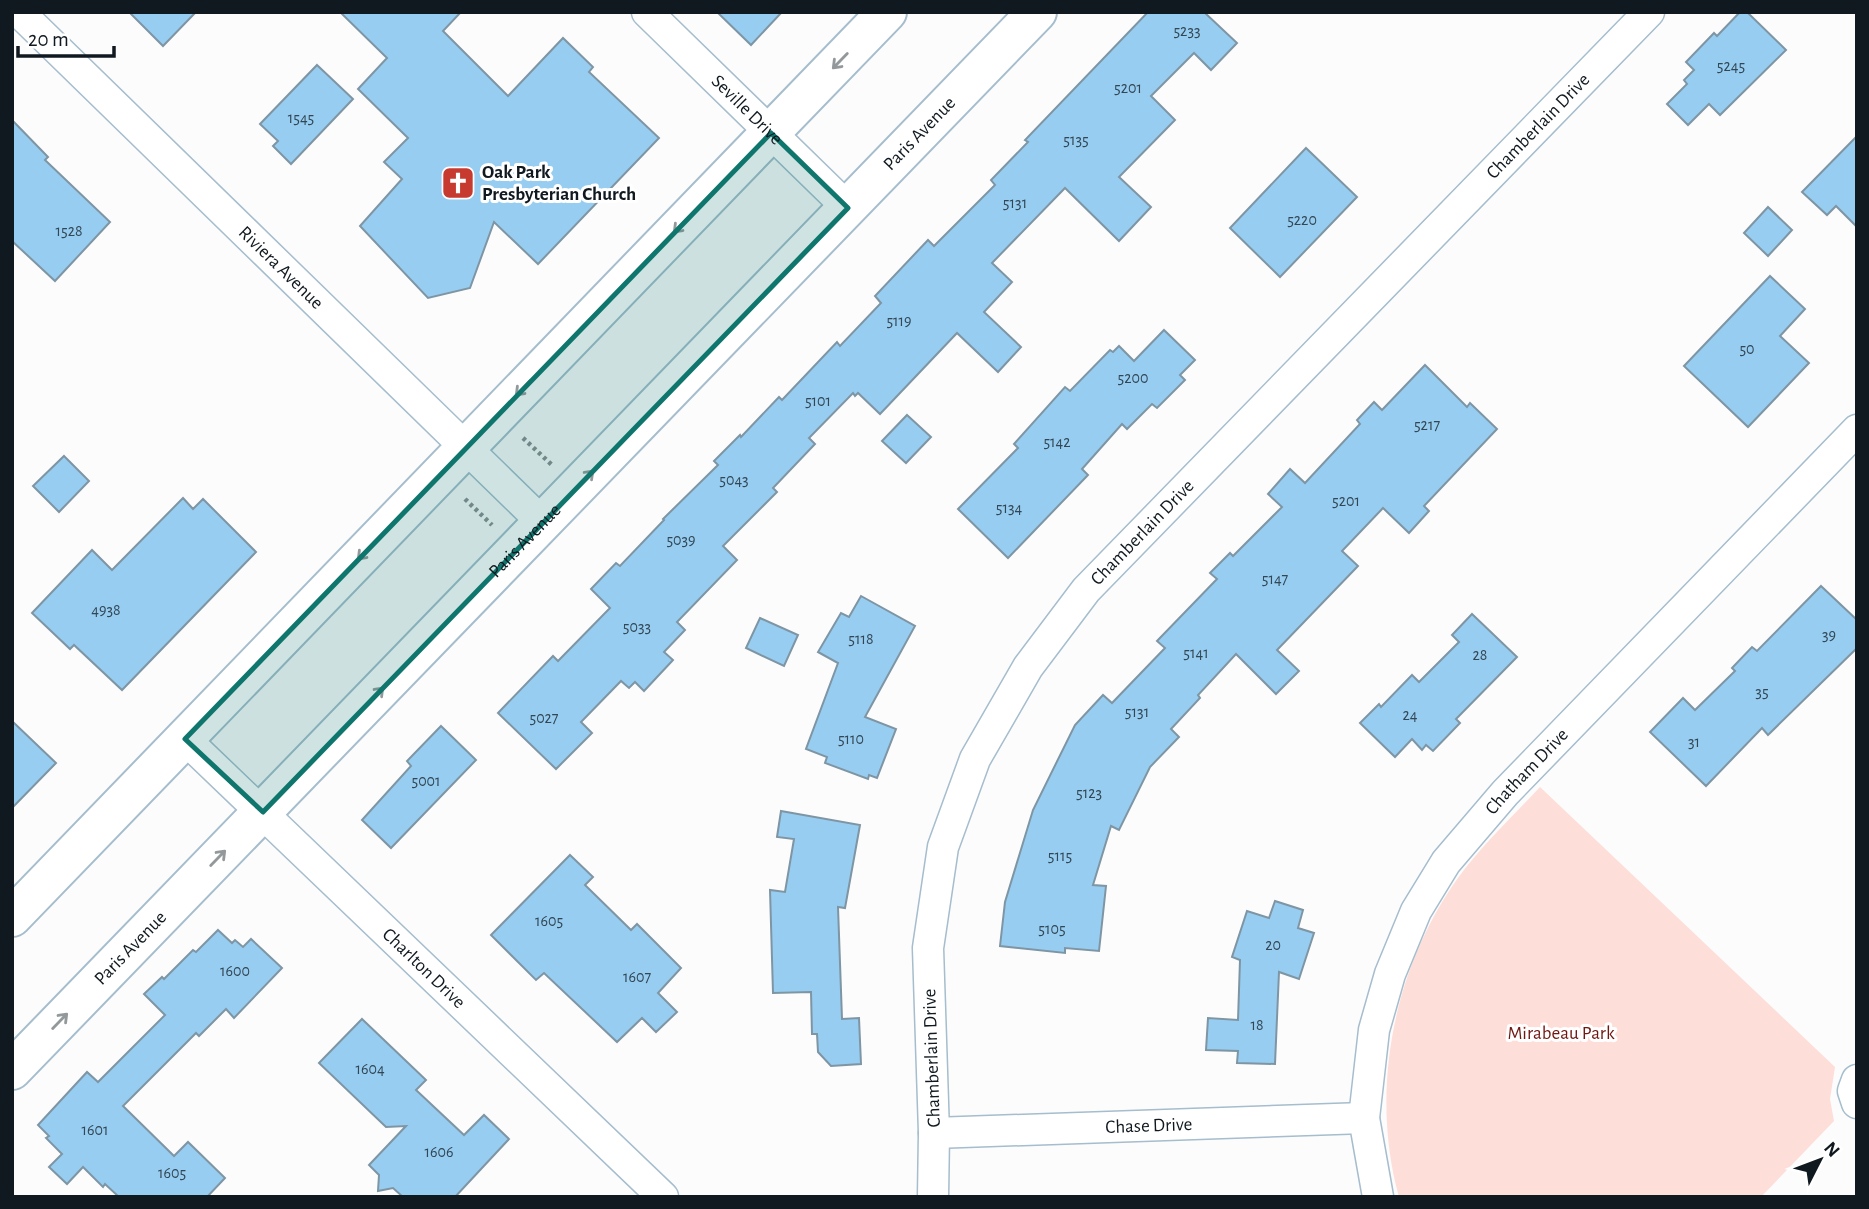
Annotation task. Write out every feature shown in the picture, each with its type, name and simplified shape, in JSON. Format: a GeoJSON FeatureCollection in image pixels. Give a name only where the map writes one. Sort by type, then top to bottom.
{"type":"FeatureCollection","features":[{"type":"Feature","properties":{"kind":"street","name":"Riviera Avenue"},"geometry":{"type":"LineString","coordinates":[[19,12],[542,523]]}},
{"type":"Feature","properties":{"kind":"street","name":"Seville Drive"},"geometry":{"type":"LineString","coordinates":[[647,12],[848,208]]}},
{"type":"Feature","properties":{"kind":"street"},"geometry":{"type":"LineString","coordinates":[[12,917],[887,12]]}},
{"type":"Feature","properties":{"kind":"street","name":"Paris Avenue"},"geometry":{"type":"LineString","coordinates":[[12,1070],[1037,12]]}},
{"type":"Feature","properties":{"kind":"street","name":"Chamberlain Drive"},"geometry":{"type":"LineString","coordinates":[[933,1197],[934,1133],[928,948],[943,847],[975,759],[1028,667],[1086,590],[1649,12]]}},
{"type":"Feature","properties":{"kind":"street","name":"Chatham Drive"},"geometry":{"type":"LineString","coordinates":[[1378,1197],[1364,1118],[1374,1030],[1390,974],[1416,911],[1446,862],[1506,793],[1857,430]]}},
{"type":"Feature","properties":{"kind":"street","name":"Charlton Drive"},"geometry":{"type":"LineString","coordinates":[[185,739],[663,1197]]}},
{"type":"Feature","properties":{"kind":"street"},"geometry":{"type":"LineString","coordinates":[[1857,1080],[1853,1091],[1857,1103]]}},
{"type":"Feature","properties":{"kind":"street","name":"Chase Drive"},"geometry":{"type":"LineString","coordinates":[[934,1133],[1364,1118]]}},
{"type":"Feature","properties":{"kind":"path"},"geometry":{"type":"LineString","coordinates":[[515,430],[557,470]]}},
{"type":"Feature","properties":{"kind":"path"},"geometry":{"type":"LineString","coordinates":[[461,495],[497,530]]}},
{"type":"Feature","properties":{"kind":"highlighted area"},"geometry":{"type":"Polygon","coordinates":[[[771,133],[848,208],[263,812],[185,739],[771,133]]]}},
{"type":"Feature","properties":{"kind":"green space","name":"Mirabeau Park"},"geometry":{"type":"Polygon","coordinates":[[[1540,787],[1835,1067],[1830,1099],[1834,1121],[1761,1197],[1399,1197],[1390,1156],[1387,1115],[1393,1031],[1403,990],[1436,913],[1458,878],[1540,787]]]}},
{"type":"Feature","properties":{"kind":"building"},"geometry":{"type":"Polygon","coordinates":[[[129,12],[196,12],[163,46],[129,12]]]}},
{"type":"Feature","properties":{"kind":"building"},"geometry":{"type":"Polygon","coordinates":[[[340,12],[461,12],[443,31],[508,96],[563,38],[593,67],[589,72],[659,138],[538,264],[494,222],[470,288],[428,298],[360,226],[402,179],[384,162],[408,138],[358,89],[387,58],[340,12]]]}},
{"type":"Feature","properties":{"kind":"building"},"geometry":{"type":"Polygon","coordinates":[[[717,12],[782,12],[751,45],[717,12]]]}},
{"type":"Feature","properties":{"kind":"building"},"geometry":{"type":"Polygon","coordinates":[[[1148,12],[1204,12],[1237,43],[1211,70],[1194,53],[1151,96],[1175,120],[1119,177],[1151,207],[1119,241],[1065,188],[992,263],[1012,282],[984,312],[1021,347],[998,372],[957,333],[880,414],[858,393],[855,396],[853,393],[809,438],[815,444],[773,488],[777,492],[723,546],[737,560],[677,622],[685,630],[664,652],[673,660],[644,691],[635,682],[629,688],[621,681],[581,722],[592,733],[556,769],[498,713],[553,656],[558,661],[610,608],[591,589],[616,563],[620,566],[718,465],[714,461],[740,435],[741,437],[779,397],[782,400],[837,342],[840,346],[881,303],[875,296],[928,240],[934,246],[995,185],[991,180],[1028,142],[1025,140],[1148,12]]]}},
{"type":"Feature","properties":{"kind":"building"},"geometry":{"type":"Polygon","coordinates":[[[1740,12],[1747,12],[1786,50],[1720,115],[1709,104],[1688,125],[1667,104],[1687,84],[1684,80],[1694,70],[1686,62],[1714,33],[1717,36],[1740,12]]]}},
{"type":"Feature","properties":{"kind":"building"},"geometry":{"type":"Polygon","coordinates":[[[317,65],[353,99],[291,164],[273,146],[278,141],[260,124],[317,65]]]}},
{"type":"Feature","properties":{"kind":"building"},"geometry":{"type":"Polygon","coordinates":[[[12,120],[48,157],[45,160],[110,222],[55,281],[12,241],[12,120]]]}},
{"type":"Feature","properties":{"kind":"building"},"geometry":{"type":"Polygon","coordinates":[[[1857,136],[1857,227],[1836,206],[1827,215],[1802,192],[1857,136]]]}},
{"type":"Feature","properties":{"kind":"building"},"geometry":{"type":"Polygon","coordinates":[[[1306,148],[1357,197],[1280,277],[1230,228],[1306,148]]]}},
{"type":"Feature","properties":{"kind":"building"},"geometry":{"type":"Polygon","coordinates":[[[1768,207],[1792,230],[1768,256],[1744,233],[1768,207]]]}},
{"type":"Feature","properties":{"kind":"building"},"geometry":{"type":"Polygon","coordinates":[[[1770,276],[1805,309],[1780,336],[1809,363],[1748,427],[1684,366],[1770,276]]]}},
{"type":"Feature","properties":{"kind":"building"},"geometry":{"type":"Polygon","coordinates":[[[1164,330],[1195,360],[1180,375],[1185,380],[1157,408],[1152,404],[1127,429],[1122,424],[1082,469],[1088,475],[1008,558],[958,509],[1018,448],[1014,444],[1065,387],[1070,391],[1110,350],[1113,352],[1119,346],[1134,361],[1164,330]]]}},
{"type":"Feature","properties":{"kind":"building"},"geometry":{"type":"Polygon","coordinates":[[[1425,365],[1467,407],[1470,403],[1497,429],[1424,506],[1429,511],[1409,533],[1383,508],[1342,551],[1358,566],[1277,650],[1299,671],[1276,694],[1236,654],[1171,729],[1179,737],[1150,767],[1119,830],[1111,826],[1093,885],[1106,886],[1099,951],[1065,948],[1065,953],[1000,946],[1005,902],[1033,810],[1075,725],[1103,695],[1112,703],[1165,648],[1157,641],[1217,579],[1210,573],[1230,553],[1233,556],[1282,507],[1268,494],[1290,469],[1305,483],[1360,424],[1357,420],[1374,402],[1382,410],[1425,365]]]}},
{"type":"Feature","properties":{"kind":"building"},"geometry":{"type":"Polygon","coordinates":[[[907,415],[931,437],[906,463],[882,441],[907,415]]]}},
{"type":"Feature","properties":{"kind":"building"},"geometry":{"type":"Polygon","coordinates":[[[64,456],[89,481],[59,512],[33,486],[64,456]]]}},
{"type":"Feature","properties":{"kind":"building"},"geometry":{"type":"Polygon","coordinates":[[[183,498],[193,509],[203,499],[256,552],[122,690],[74,645],[70,649],[32,613],[92,550],[112,570],[183,498]]]}},
{"type":"Feature","properties":{"kind":"building"},"geometry":{"type":"Polygon","coordinates":[[[1821,586],[1857,620],[1857,648],[1768,735],[1762,728],[1706,786],[1650,732],[1683,698],[1695,710],[1735,671],[1732,668],[1752,647],[1757,651],[1821,586]]]}},
{"type":"Feature","properties":{"kind":"building"},"geometry":{"type":"Polygon","coordinates":[[[861,596],[915,626],[865,717],[896,729],[877,778],[869,775],[868,779],[825,763],[827,757],[806,749],[838,663],[818,652],[841,613],[849,617],[861,596]]]}},
{"type":"Feature","properties":{"kind":"building"},"geometry":{"type":"Polygon","coordinates":[[[1472,614],[1517,657],[1456,719],[1460,723],[1433,751],[1426,745],[1422,750],[1412,739],[1395,757],[1360,723],[1379,704],[1381,707],[1412,675],[1419,682],[1459,642],[1452,635],[1472,614]]]}},
{"type":"Feature","properties":{"kind":"building"},"geometry":{"type":"Polygon","coordinates":[[[760,618],[798,635],[784,666],[746,648],[760,618]]]}},
{"type":"Feature","properties":{"kind":"building"},"geometry":{"type":"Polygon","coordinates":[[[12,721],[56,763],[12,808],[12,721]]]}},
{"type":"Feature","properties":{"kind":"building"},"geometry":{"type":"Polygon","coordinates":[[[441,726],[476,760],[391,848],[362,820],[411,766],[407,761],[441,726]]]}},
{"type":"Feature","properties":{"kind":"building"},"geometry":{"type":"Polygon","coordinates":[[[781,811],[860,825],[845,908],[838,907],[842,1019],[859,1018],[861,1064],[831,1066],[818,1052],[817,1034],[812,1034],[811,992],[773,993],[770,890],[785,892],[794,839],[777,837],[781,811]]]}},
{"type":"Feature","properties":{"kind":"building"},"geometry":{"type":"Polygon","coordinates":[[[570,855],[593,877],[585,885],[631,930],[637,924],[681,968],[658,993],[677,1012],[656,1032],[642,1018],[617,1042],[544,973],[536,980],[491,935],[570,855]]]}},
{"type":"Feature","properties":{"kind":"building"},"geometry":{"type":"Polygon","coordinates":[[[1275,901],[1303,910],[1298,928],[1314,933],[1299,979],[1279,972],[1275,1064],[1237,1063],[1238,1051],[1206,1050],[1208,1018],[1238,1020],[1240,960],[1232,957],[1247,911],[1269,918],[1275,901]]]}},
{"type":"Feature","properties":{"kind":"building"},"geometry":{"type":"Polygon","coordinates":[[[218,930],[232,943],[235,940],[243,947],[251,939],[282,968],[234,1018],[226,1009],[199,1036],[196,1033],[123,1106],[174,1156],[188,1142],[225,1178],[207,1197],[119,1197],[105,1184],[103,1187],[83,1167],[67,1184],[49,1167],[62,1154],[46,1138],[49,1136],[38,1125],[87,1072],[98,1082],[165,1015],[144,994],[162,977],[164,979],[193,950],[196,952],[218,930]]]}},
{"type":"Feature","properties":{"kind":"building"},"geometry":{"type":"Polygon","coordinates":[[[362,1019],[426,1080],[416,1090],[464,1135],[484,1115],[509,1139],[455,1197],[403,1197],[393,1188],[378,1191],[379,1175],[369,1165],[406,1126],[386,1127],[319,1063],[362,1019]]]}},
{"type":"Feature","properties":{"kind":"place","name":"Oak Park Presbyterian Church"},"geometry":{"type":"Point","coordinates":[458,183]}}]}
